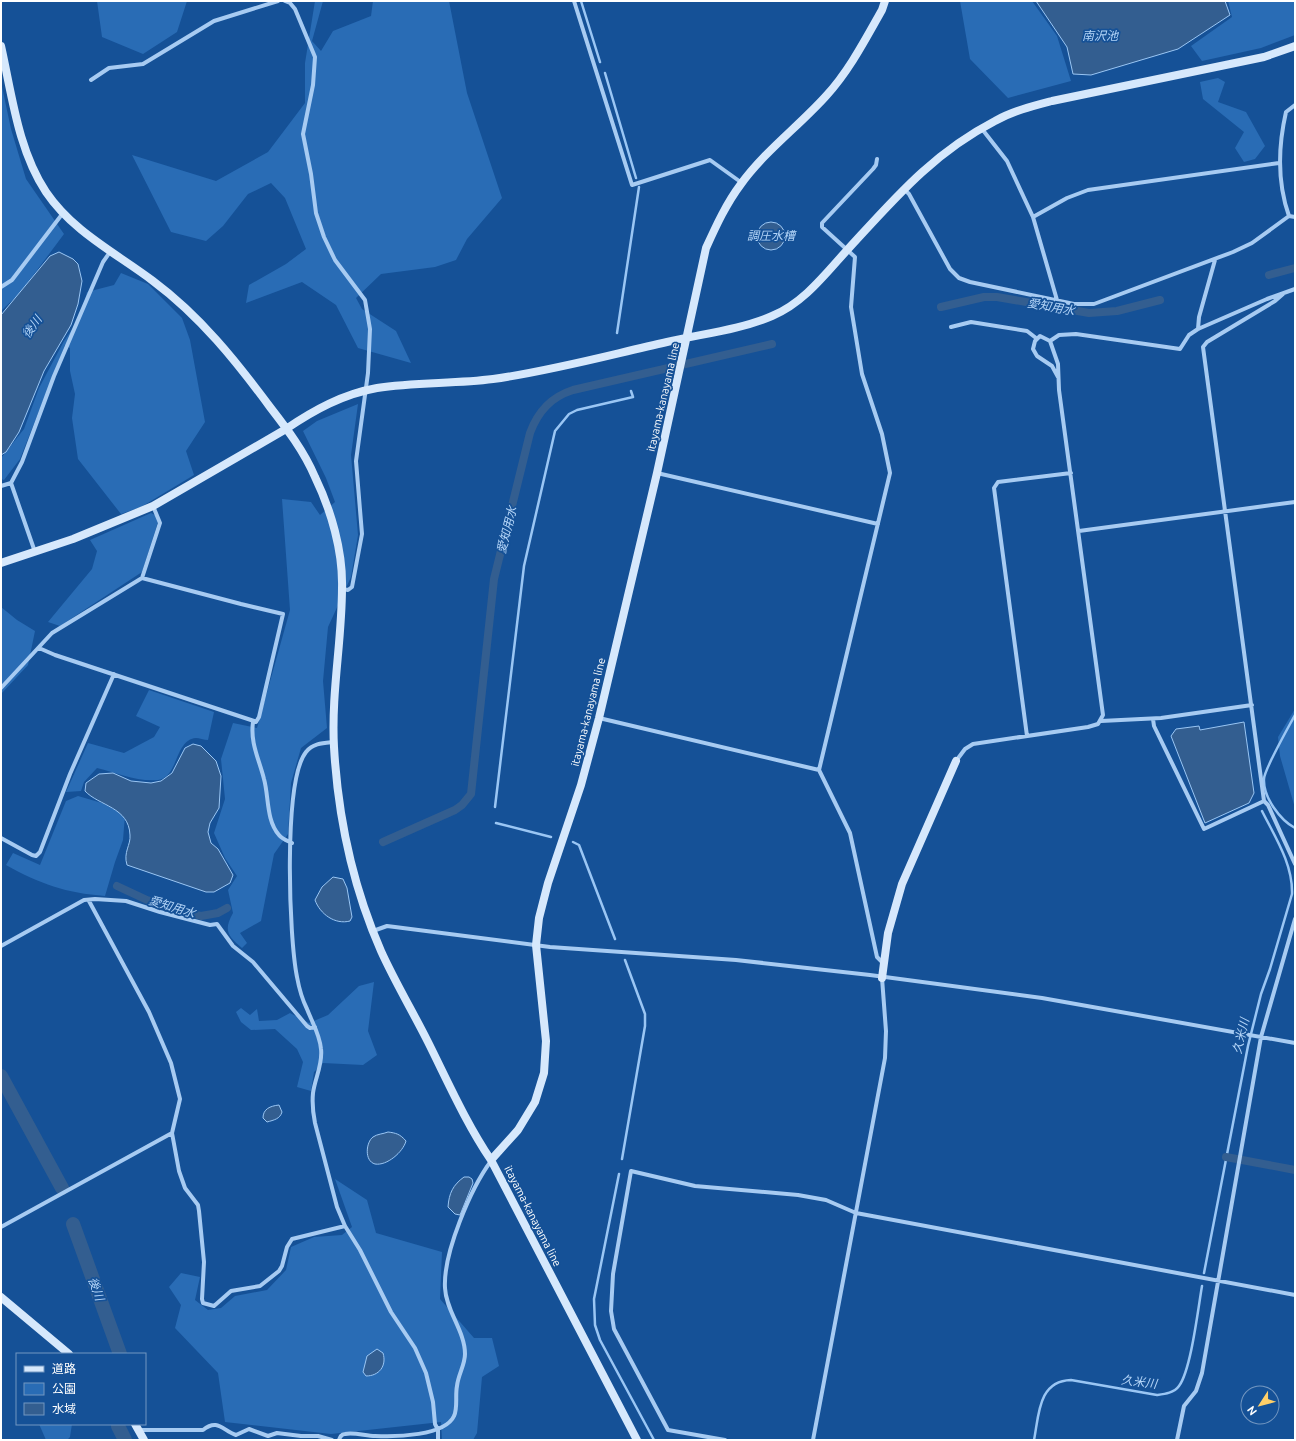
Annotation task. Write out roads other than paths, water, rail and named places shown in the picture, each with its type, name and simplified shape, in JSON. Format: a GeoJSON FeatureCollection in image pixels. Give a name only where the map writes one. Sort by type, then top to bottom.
{"type":"FeatureCollection","features":[{"type":"Feature","properties":{"kind":"street"},"geometry":{"type":"LineString","coordinates":[[91,80],[110,68],[143,64],[214,21],[278,1]]}},
{"type":"Feature","properties":{"kind":"street"},"geometry":{"type":"LineString","coordinates":[[285,1],[290,2],[295,8],[315,57],[312,80],[313,85],[303,134],[311,174],[314,202],[324,237],[335,260],[365,300],[370,329],[368,373],[356,461],[362,534],[352,587],[348,590],[342,590]]}},
{"type":"Feature","properties":{"kind":"street"},"geometry":{"type":"LineString","coordinates":[[574,1],[632,185],[710,160],[742,183]]}},
{"type":"Feature","properties":{"kind":"street","name":"itayama-kanayama line"},"geometry":{"type":"LineString","coordinates":[[637,1440],[491,1160],[521,1124],[535,1102],[544,1073],[546,1041],[536,945],[539,918],[548,883],[581,786],[599,718],[688,337],[706,248],[722,213],[742,183],[826,96],[855,58],[882,10],[884,1]]}},
{"type":"Feature","properties":{"kind":"street"},"geometry":{"type":"LineString","coordinates":[[1,46],[16,116],[29,160],[40,182],[63,213],[78,227],[110,252],[154,282],[189,311],[230,356],[286,429],[315,476],[324,499],[338,545],[342,570],[342,590],[334,689],[334,742],[337,791],[347,847],[373,931],[395,979],[475,1135],[491,1160],[480,1176],[448,1258],[445,1288],[447,1300],[464,1344],[465,1354],[457,1385],[456,1411],[454,1417],[450,1422],[438,1430],[377,1436],[346,1433],[341,1436],[339,1440]]}},
{"type":"Feature","properties":{"kind":"street"},"geometry":{"type":"LineString","coordinates":[[1,563],[96,530],[153,506],[324,406],[338,400],[374,389],[403,385],[482,380],[512,376],[763,319],[783,310],[806,294],[924,169],[945,152],[1004,116],[1052,100],[1264,57],[1295,46]]}},
{"type":"Feature","properties":{"kind":"street"},"geometry":{"type":"LineString","coordinates":[[1289,216],[1283,198],[1279,163],[1286,112],[1295,105]]}},
{"type":"Feature","properties":{"kind":"street"},"geometry":{"type":"LineString","coordinates":[[982,129],[1007,161],[1033,217],[1057,300]]}},
{"type":"Feature","properties":{"kind":"street"},"geometry":{"type":"LineString","coordinates":[[877,159],[876,165],[873,169],[822,223],[822,226],[855,258],[851,307],[862,374],[882,434],[890,473],[819,770],[850,833],[877,957],[884,964]]}},
{"type":"Feature","properties":{"kind":"street"},"geometry":{"type":"LineString","coordinates":[[1033,217],[1067,198],[1088,190],[1279,163]]}},
{"type":"Feature","properties":{"kind":"street"},"geometry":{"type":"LineString","coordinates":[[904,189],[909,194],[950,269],[959,278],[990,287],[1074,304],[1098,303],[1131,289],[1215,260],[1252,243],[1289,216],[1295,217]]}},
{"type":"Feature","properties":{"kind":"street"},"geometry":{"type":"LineString","coordinates":[[1,288],[16,275],[63,213]]}},
{"type":"Feature","properties":{"kind":"street"},"geometry":{"type":"LineString","coordinates":[[35,552],[11,483],[24,457],[54,376],[103,262],[110,252]]}},
{"type":"Feature","properties":{"kind":"street"},"geometry":{"type":"LineString","coordinates":[[1198,328],[1199,317],[1215,260]]}},
{"type":"Feature","properties":{"kind":"street"},"geometry":{"type":"LineString","coordinates":[[1050,341],[1059,336],[1076,334],[1180,349],[1189,335],[1198,328],[1295,289]]}},
{"type":"Feature","properties":{"kind":"street"},"geometry":{"type":"LineString","coordinates":[[1283,294],[1275,302],[1207,342],[1203,347],[1264,801],[1268,805],[1295,864]]}},
{"type":"Feature","properties":{"kind":"street"},"geometry":{"type":"LineString","coordinates":[[950,326],[971,322],[1027,331],[1036,338]]}},
{"type":"Feature","properties":{"kind":"street"},"geometry":{"type":"LineString","coordinates":[[1036,338],[1040,336],[1050,341],[1058,364],[1058,377],[1103,710],[1101,721]]}},
{"type":"Feature","properties":{"kind":"street"},"geometry":{"type":"LineString","coordinates":[[1036,338],[1033,346],[1034,352],[1052,366],[1058,377]]}},
{"type":"Feature","properties":{"kind":"street"},"geometry":{"type":"LineString","coordinates":[[657,473],[878,524]]}},
{"type":"Feature","properties":{"kind":"street"},"geometry":{"type":"LineString","coordinates":[[1027,736],[994,488],[998,482],[1071,473]]}},
{"type":"Feature","properties":{"kind":"street"},"geometry":{"type":"LineString","coordinates":[[1,486],[11,483]]}},
{"type":"Feature","properties":{"kind":"street"},"geometry":{"type":"LineString","coordinates":[[1079,531],[1295,502]]}},
{"type":"Feature","properties":{"kind":"street"},"geometry":{"type":"LineString","coordinates":[[1,688],[52,633],[142,578],[160,523],[153,506]]}},
{"type":"Feature","properties":{"kind":"street"},"geometry":{"type":"LineString","coordinates":[[142,578],[283,614],[259,718],[256,722],[253,722],[252,742],[264,778],[268,805],[274,827],[279,836],[292,843]]}},
{"type":"Feature","properties":{"kind":"street"},"geometry":{"type":"LineString","coordinates":[[39,648],[55,655],[256,722]]}},
{"type":"Feature","properties":{"kind":"street"},"geometry":{"type":"LineString","coordinates":[[1,838],[32,855],[36,856],[40,852],[70,774],[114,674]]}},
{"type":"Feature","properties":{"kind":"street"},"geometry":{"type":"LineString","coordinates":[[813,1440],[885,1058],[886,1031],[882,978],[888,933],[902,884],[956,761],[965,749],[973,744],[1088,727],[1101,721],[1153,719],[1252,705]]}},
{"type":"Feature","properties":{"kind":"street"},"geometry":{"type":"LineString","coordinates":[[599,718],[819,770]]}},
{"type":"Feature","properties":{"kind":"street"},"geometry":{"type":"LineString","coordinates":[[1153,719],[1154,726],[1204,829],[1264,801]]}},
{"type":"Feature","properties":{"kind":"street"},"geometry":{"type":"LineString","coordinates":[[334,742],[312,746],[306,752],[302,760],[295,787],[292,843],[290,905],[297,975],[302,997],[320,1039],[322,1056],[313,1093],[315,1124],[337,1207],[345,1226],[360,1250],[391,1312],[421,1359],[430,1387],[435,1424],[438,1430],[438,1440]]}},
{"type":"Feature","properties":{"kind":"street"},"geometry":{"type":"LineString","coordinates":[[1,946],[84,900],[88,901],[94,899],[126,901],[160,912],[210,925],[217,924],[233,946],[253,962],[307,1026],[310,1028],[315,1027]]}},
{"type":"Feature","properties":{"kind":"street"},"geometry":{"type":"LineString","coordinates":[[88,901],[149,1012],[167,1051],[175,1077],[180,1099],[172,1134],[181,1180],[198,1205],[204,1262],[203,1303],[209,1306],[218,1304],[232,1291],[253,1288],[268,1280],[282,1266],[287,1247],[292,1239],[345,1226]]}},
{"type":"Feature","properties":{"kind":"street"},"geometry":{"type":"LineString","coordinates":[[1177,1440],[1184,1406],[1196,1391],[1202,1373],[1260,1037],[1295,920]]}},
{"type":"Feature","properties":{"kind":"street"},"geometry":{"type":"LineString","coordinates":[[373,931],[387,926],[536,945],[736,960],[1042,998],[1295,1043]]}},
{"type":"Feature","properties":{"kind":"street"},"geometry":{"type":"LineString","coordinates":[[1,1228],[172,1134]]}},
{"type":"Feature","properties":{"kind":"street"},"geometry":{"type":"LineString","coordinates":[[725,1440],[668,1430],[614,1329],[611,1310],[613,1274],[631,1172],[696,1186],[798,1195],[826,1200],[856,1213],[1218,1282],[1295,1295]]}},
{"type":"Feature","properties":{"kind":"street"},"geometry":{"type":"LineString","coordinates":[[1,1296],[68,1353]]}},
{"type":"Feature","properties":{"kind":"street"},"geometry":{"type":"LineString","coordinates":[[137,1427],[202,1430],[207,1427],[218,1425],[236,1435],[249,1429],[268,1436],[277,1433],[301,1436],[318,1436],[332,1440]]}},
{"type":"Feature","properties":{"kind":"street"},"geometry":{"type":"LineString","coordinates":[[137,1427],[144,1440]]}},
{"type":"Feature","properties":{"kind":"water","name":"南沢池"},"geometry":{"type":"Polygon","coordinates":[[[1036,1],[1225,1],[1230,15],[1178,49],[1091,75],[1073,74],[1067,47],[1036,1]]]}},
{"type":"Feature","properties":{"kind":"water","name":"調圧水槽"},"geometry":{"type":"Polygon","coordinates":[[[771,222],[781,226],[785,236],[781,246],[771,250],[761,246],[757,236],[761,226],[771,222]]]}},
{"type":"Feature","properties":{"kind":"water"},"geometry":{"type":"Polygon","coordinates":[[[59,252],[73,259],[78,264],[82,281],[78,304],[71,325],[44,371],[19,432],[6,452],[1,455],[1,315],[50,256],[59,252]]]}},
{"type":"Feature","properties":{"kind":"water"},"geometry":{"type":"Polygon","coordinates":[[[1244,722],[1254,793],[1249,803],[1205,823],[1171,736],[1176,729],[1199,726],[1200,730],[1244,722]]]}},
{"type":"Feature","properties":{"kind":"water"},"geometry":{"type":"Polygon","coordinates":[[[193,744],[201,746],[216,761],[221,776],[219,808],[210,823],[208,832],[211,843],[218,849],[233,875],[230,883],[214,892],[206,892],[127,865],[126,852],[130,835],[125,818],[85,791],[86,783],[99,774],[113,773],[131,781],[151,783],[161,781],[172,773],[185,748],[193,744]]]}},
{"type":"Feature","properties":{"kind":"water"},"geometry":{"type":"Polygon","coordinates":[[[333,877],[343,879],[347,888],[352,917],[350,921],[344,922],[334,920],[324,914],[320,910],[315,900],[322,887],[333,877]]]}},
{"type":"Feature","properties":{"kind":"water"},"geometry":{"type":"Polygon","coordinates":[[[279,1105],[282,1112],[280,1116],[267,1122],[263,1118],[264,1112],[270,1107],[279,1105]]]}},
{"type":"Feature","properties":{"kind":"water"},"geometry":{"type":"Polygon","coordinates":[[[388,1132],[400,1135],[406,1141],[402,1150],[389,1161],[375,1164],[369,1159],[367,1151],[369,1143],[375,1136],[388,1132]]]}},
{"type":"Feature","properties":{"kind":"water"},"geometry":{"type":"Polygon","coordinates":[[[464,1177],[469,1177],[472,1179],[473,1183],[460,1215],[455,1214],[448,1207],[454,1186],[464,1177]]]}},
{"type":"Feature","properties":{"kind":"water"},"geometry":{"type":"Polygon","coordinates":[[[377,1349],[383,1353],[383,1366],[375,1374],[366,1376],[363,1372],[367,1356],[377,1349]]]}},
{"type":"Feature","properties":{"kind":"waterway"},"geometry":{"type":"LineString","coordinates":[[581,1],[600,62]]}},
{"type":"Feature","properties":{"kind":"waterway"},"geometry":{"type":"LineString","coordinates":[[605,73],[636,178]]}},
{"type":"Feature","properties":{"kind":"waterway"},"geometry":{"type":"LineString","coordinates":[[617,333],[639,187]]}},
{"type":"Feature","properties":{"kind":"waterway","name":"愛知用水"},"geometry":{"type":"LineString","coordinates":[[1269,275],[1295,268]]}},
{"type":"Feature","properties":{"kind":"waterway","name":"愛知用水"},"geometry":{"type":"LineString","coordinates":[[941,307],[984,297],[997,297],[1089,313],[1117,311],[1160,300]]}},
{"type":"Feature","properties":{"kind":"waterway","name":"愛知用水"},"geometry":{"type":"LineString","coordinates":[[383,842],[455,810],[462,805],[471,794],[494,579],[530,433],[541,412],[552,401],[573,390],[772,344]]}},
{"type":"Feature","properties":{"kind":"waterway"},"geometry":{"type":"LineString","coordinates":[[495,807],[524,566],[555,431],[569,414],[577,410],[633,397],[631,391]]}},
{"type":"Feature","properties":{"kind":"waterway","name":"久米川"},"geometry":{"type":"LineString","coordinates":[[1295,715],[1272,758],[1264,779],[1264,786],[1269,800],[1278,814],[1295,828]]}},
{"type":"Feature","properties":{"kind":"waterway","name":"久米川"},"geometry":{"type":"LineString","coordinates":[[1204,1273],[1248,1046],[1261,994],[1292,894],[1290,872],[1282,851],[1262,811]]}},
{"type":"Feature","properties":{"kind":"waterway"},"geometry":{"type":"LineString","coordinates":[[496,823],[551,837]]}},
{"type":"Feature","properties":{"kind":"waterway"},"geometry":{"type":"LineString","coordinates":[[573,842],[579,845],[615,939]]}},
{"type":"Feature","properties":{"kind":"waterway","name":"愛知用水"},"geometry":{"type":"LineString","coordinates":[[117,886],[147,900],[201,916],[218,913],[227,908]]}},
{"type":"Feature","properties":{"kind":"waterway"},"geometry":{"type":"LineString","coordinates":[[622,1159],[645,1026],[645,1014],[625,960]]}},
{"type":"Feature","properties":{"kind":"waterway","name":"後川"},"geometry":{"type":"LineString","coordinates":[[1,1076],[62,1188]]}},
{"type":"Feature","properties":{"kind":"waterway"},"geometry":{"type":"LineString","coordinates":[[1226,1157],[1295,1170]]}},
{"type":"Feature","properties":{"kind":"waterway"},"geometry":{"type":"LineString","coordinates":[[619,1174],[594,1299],[595,1325],[600,1340],[654,1440]]}},
{"type":"Feature","properties":{"kind":"waterway","name":"後川"},"geometry":{"type":"LineString","coordinates":[[73,1224],[120,1353]]}},
{"type":"Feature","properties":{"kind":"waterway","name":"久米川"},"geometry":{"type":"LineString","coordinates":[[1034,1440],[1042,1401],[1052,1386],[1060,1382],[1071,1380],[1157,1395],[1169,1393],[1175,1390],[1179,1386],[1187,1367],[1202,1286]]}},
{"type":"Feature","properties":{"kind":"waterway","name":"後川"},"geometry":{"type":"LineString","coordinates":[[118,1426],[125,1440]]}}]}
